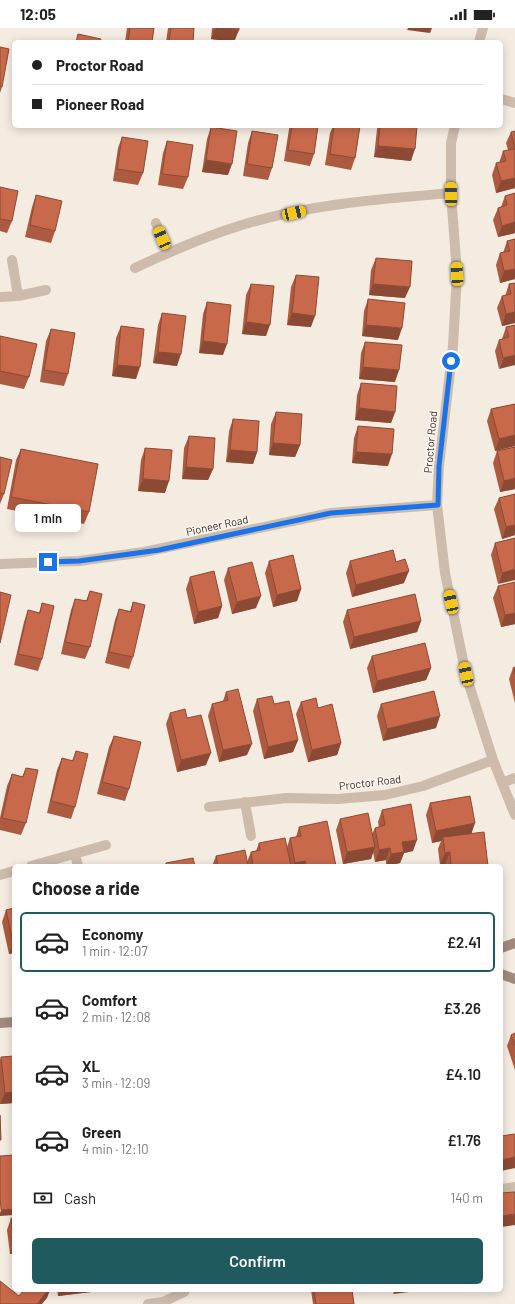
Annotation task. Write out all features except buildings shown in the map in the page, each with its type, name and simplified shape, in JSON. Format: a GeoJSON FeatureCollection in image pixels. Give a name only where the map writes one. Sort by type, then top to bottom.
{"type":"FeatureCollection","features":[{"type":"Feature","properties":{"kind":"street"},"geometry":{"type":"LineString","coordinates":[[479,40],[482,28]]}},
{"type":"Feature","properties":{"kind":"street"},"geometry":{"type":"LineString","coordinates":[[503,100],[515,103]]}},
{"type":"Feature","properties":{"kind":"street","name":"Proctor Road"},"geometry":{"type":"LineString","coordinates":[[455,128],[451,143],[451,194],[457,274],[453,346],[439,466],[438,505],[445,573],[466,674],[493,760],[515,815]]}},
{"type":"Feature","properties":{"kind":"street"},"geometry":{"type":"LineString","coordinates":[[135,268],[168,252],[242,225],[308,210],[375,200],[451,194]]}},
{"type":"Feature","properties":{"kind":"street"},"geometry":{"type":"LineString","coordinates":[[156,223],[168,252]]}},
{"type":"Feature","properties":{"kind":"street"},"geometry":{"type":"LineString","coordinates":[[12,260],[18,296]]}},
{"type":"Feature","properties":{"kind":"street"},"geometry":{"type":"LineString","coordinates":[[0,297],[18,296],[46,290]]}},
{"type":"Feature","properties":{"kind":"street","name":"Pioneer Road"},"geometry":{"type":"LineString","coordinates":[[0,564],[79,561],[144,552],[331,513],[438,505]]}},
{"type":"Feature","properties":{"kind":"street","name":"Proctor Road"},"geometry":{"type":"LineString","coordinates":[[209,807],[286,798],[338,799],[385,794],[423,786],[493,760]]}},
{"type":"Feature","properties":{"kind":"street"},"geometry":{"type":"LineString","coordinates":[[502,783],[515,778]]}},
{"type":"Feature","properties":{"kind":"street"},"geometry":{"type":"LineString","coordinates":[[244,802],[252,836]]}},
{"type":"Feature","properties":{"kind":"street"},"geometry":{"type":"LineString","coordinates":[[39,864],[106,846]]}},
{"type":"Feature","properties":{"kind":"street"},"geometry":{"type":"LineString","coordinates":[[75,854],[78,864]]}},
{"type":"Feature","properties":{"kind":"street"},"geometry":{"type":"LineString","coordinates":[[0,874],[12,871]]}},
{"type":"Feature","properties":{"kind":"street"},"geometry":{"type":"LineString","coordinates":[[503,947],[515,943]]}},
{"type":"Feature","properties":{"kind":"street"},"geometry":{"type":"LineString","coordinates":[[503,975],[515,979]]}},
{"type":"Feature","properties":{"kind":"street"},"geometry":{"type":"LineString","coordinates":[[0,1023],[12,1022]]}},
{"type":"Feature","properties":{"kind":"street"},"geometry":{"type":"LineString","coordinates":[[503,1189],[515,1187]]}},
{"type":"Feature","properties":{"kind":"street"},"geometry":{"type":"LineString","coordinates":[[148,1304],[163,1302],[184,1292]]}},
{"type":"Feature","properties":{"kind":"route"},"geometry":{"type":"LineString","coordinates":[[48,562],[79,561],[159,550],[331,513],[438,505],[439,466],[451,361]]}}]}
